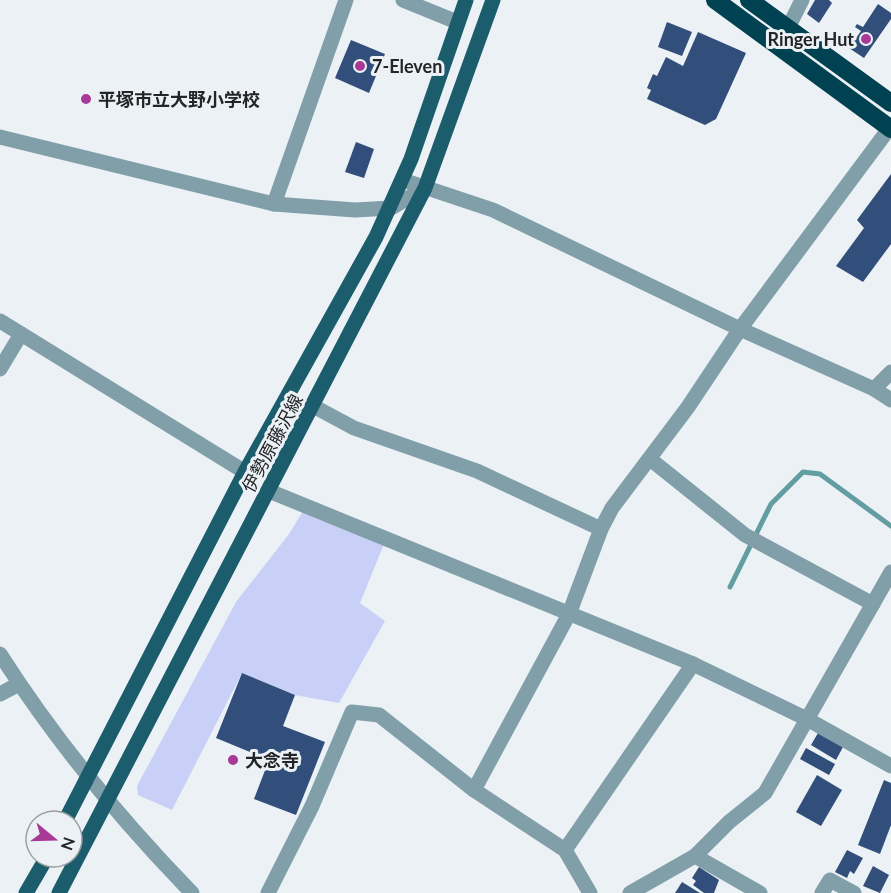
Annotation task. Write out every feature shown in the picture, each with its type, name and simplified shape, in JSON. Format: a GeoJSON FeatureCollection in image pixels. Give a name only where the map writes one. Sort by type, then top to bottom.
{"type":"FeatureCollection","features":[{"type":"Feature","properties":{"kind":"highway"},"geometry":{"type":"LineString","coordinates":[[715,0],[890,128]]}},
{"type":"Feature","properties":{"kind":"highway"},"geometry":{"type":"LineString","coordinates":[[749,0],[891,103]]}},
{"type":"Feature","properties":{"kind":"main road","name":"伊勢原藤沢線"},"geometry":{"type":"LineString","coordinates":[[71,809],[245,472],[391,208],[466,0]]}},
{"type":"Feature","properties":{"kind":"main road","name":"伊勢原藤沢線"},"geometry":{"type":"LineString","coordinates":[[59,893],[425,188],[493,0]]}},
{"type":"Feature","properties":{"kind":"main road"},"geometry":{"type":"LineString","coordinates":[[26,893],[40,869]]}},
{"type":"Feature","properties":{"kind":"street"},"geometry":{"type":"LineString","coordinates":[[274,204],[346,0]]}},
{"type":"Feature","properties":{"kind":"street"},"geometry":{"type":"LineString","coordinates":[[403,0],[457,22]]}},
{"type":"Feature","properties":{"kind":"street"},"geometry":{"type":"LineString","coordinates":[[788,28],[802,0]]}},
{"type":"Feature","properties":{"kind":"street"},"geometry":{"type":"LineString","coordinates":[[474,790],[569,614],[601,529],[612,508],[890,128]]}},
{"type":"Feature","properties":{"kind":"street"},"geometry":{"type":"LineString","coordinates":[[0,137],[274,204],[355,210],[391,208],[425,188]]}},
{"type":"Feature","properties":{"kind":"street"},"geometry":{"type":"LineString","coordinates":[[403,180],[493,210],[740,330],[874,388],[891,400]]}},
{"type":"Feature","properties":{"kind":"street"},"geometry":{"type":"LineString","coordinates":[[0,321],[245,472]]}},
{"type":"Feature","properties":{"kind":"street"},"geometry":{"type":"LineString","coordinates":[[0,369],[21,334]]}},
{"type":"Feature","properties":{"kind":"street"},"geometry":{"type":"LineString","coordinates":[[874,388],[891,372]]}},
{"type":"Feature","properties":{"kind":"street"},"geometry":{"type":"LineString","coordinates":[[313,406],[354,428],[477,471],[601,529]]}},
{"type":"Feature","properties":{"kind":"street"},"geometry":{"type":"LineString","coordinates":[[650,459],[745,535],[873,604]]}},
{"type":"Feature","properties":{"kind":"street"},"geometry":{"type":"LineString","coordinates":[[269,491],[693,664],[807,719],[891,766]]}},
{"type":"Feature","properties":{"kind":"street"},"geometry":{"type":"LineString","coordinates":[[630,893],[695,856],[729,822],[765,793],[891,572]]}},
{"type":"Feature","properties":{"kind":"street"},"geometry":{"type":"LineString","coordinates":[[0,654],[19,684],[88,776],[155,855],[192,893]]}},
{"type":"Feature","properties":{"kind":"street"},"geometry":{"type":"LineString","coordinates":[[565,850],[693,664]]}},
{"type":"Feature","properties":{"kind":"street"},"geometry":{"type":"LineString","coordinates":[[0,694],[19,684]]}},
{"type":"Feature","properties":{"kind":"street"},"geometry":{"type":"LineString","coordinates":[[268,893],[312,806],[352,711],[379,715],[474,790],[565,850],[590,893]]}},
{"type":"Feature","properties":{"kind":"street"},"geometry":{"type":"LineString","coordinates":[[695,856],[760,893]]}},
{"type":"Feature","properties":{"kind":"street"},"geometry":{"type":"LineString","coordinates":[[822,893],[830,880],[854,893]]}},
{"type":"Feature","properties":{"kind":"shaded area"},"geometry":{"type":"Polygon","coordinates":[[[303,511],[384,544],[360,603],[385,621],[339,703],[295,695],[242,673],[172,810],[138,795],[137,786],[236,602],[289,534],[303,511]]]}},
{"type":"Feature","properties":{"kind":"building"},"geometry":{"type":"Polygon","coordinates":[[[815,0],[829,0],[832,3],[819,23],[807,14],[815,0]]]}},
{"type":"Feature","properties":{"kind":"building","name":"Ringer Hut"},"geometry":{"type":"Polygon","coordinates":[[[878,4],[891,13],[891,19],[864,58],[849,48],[861,31],[855,27],[857,24],[863,27],[878,4]]]}},
{"type":"Feature","properties":{"kind":"building"},"geometry":{"type":"Polygon","coordinates":[[[667,22],[692,32],[682,56],[658,47],[667,22]]]}},
{"type":"Feature","properties":{"kind":"building"},"geometry":{"type":"Polygon","coordinates":[[[698,32],[746,53],[716,119],[705,125],[647,99],[651,90],[647,88],[653,74],[657,76],[666,57],[683,66],[698,32]]]}},
{"type":"Feature","properties":{"kind":"building","name":"7-Eleven"},"geometry":{"type":"Polygon","coordinates":[[[351,40],[385,54],[369,93],[335,78],[351,40]]]}},
{"type":"Feature","properties":{"kind":"building"},"geometry":{"type":"Polygon","coordinates":[[[356,142],[374,149],[364,178],[345,172],[356,142]]]}},
{"type":"Feature","properties":{"kind":"building"},"geometry":{"type":"Polygon","coordinates":[[[891,174],[891,244],[863,282],[836,266],[864,228],[857,220],[891,174]]]}},
{"type":"Feature","properties":{"kind":"building"},"geometry":{"type":"Polygon","coordinates":[[[242,673],[295,695],[283,726],[325,742],[296,815],[254,799],[269,760],[216,738],[242,673]]]}},
{"type":"Feature","properties":{"kind":"building"},"geometry":{"type":"Polygon","coordinates":[[[818,733],[843,747],[836,760],[811,745],[818,733]]]}},
{"type":"Feature","properties":{"kind":"building"},"geometry":{"type":"Polygon","coordinates":[[[806,748],[835,764],[829,775],[800,759],[806,748]]]}},
{"type":"Feature","properties":{"kind":"building"},"geometry":{"type":"Polygon","coordinates":[[[817,775],[842,790],[821,826],[796,812],[817,775]]]}},
{"type":"Feature","properties":{"kind":"building"},"geometry":{"type":"Polygon","coordinates":[[[884,780],[891,783],[891,825],[880,854],[858,845],[884,780]]]}},
{"type":"Feature","properties":{"kind":"building"},"geometry":{"type":"Polygon","coordinates":[[[847,850],[863,858],[854,874],[850,871],[847,878],[835,872],[847,850]]]}},
{"type":"Feature","properties":{"kind":"building"},"geometry":{"type":"Polygon","coordinates":[[[873,866],[889,875],[880,893],[863,886],[873,866]]]}},
{"type":"Feature","properties":{"kind":"building"},"geometry":{"type":"Polygon","coordinates":[[[699,867],[719,880],[714,893],[704,893],[693,885],[696,881],[692,878],[699,867]]]}},
{"type":"Feature","properties":{"kind":"building"},"geometry":{"type":"Polygon","coordinates":[[[682,882],[700,893],[675,893],[682,882]]]}},
{"type":"Feature","properties":{"kind":"waterway"},"geometry":{"type":"LineString","coordinates":[[730,587],[771,504],[803,472],[820,474],[891,526]]}},
{"type":"Feature","properties":{"kind":"place","name":"Ringer Hut"},"geometry":{"type":"Point","coordinates":[866,39]}},
{"type":"Feature","properties":{"kind":"place","name":"7-Eleven"},"geometry":{"type":"Point","coordinates":[360,66]}},
{"type":"Feature","properties":{"kind":"place","name":"平塚市立大野小学校"},"geometry":{"type":"Point","coordinates":[86,99]}},
{"type":"Feature","properties":{"kind":"place","name":"大念寺"},"geometry":{"type":"Point","coordinates":[233,760]}}]}
